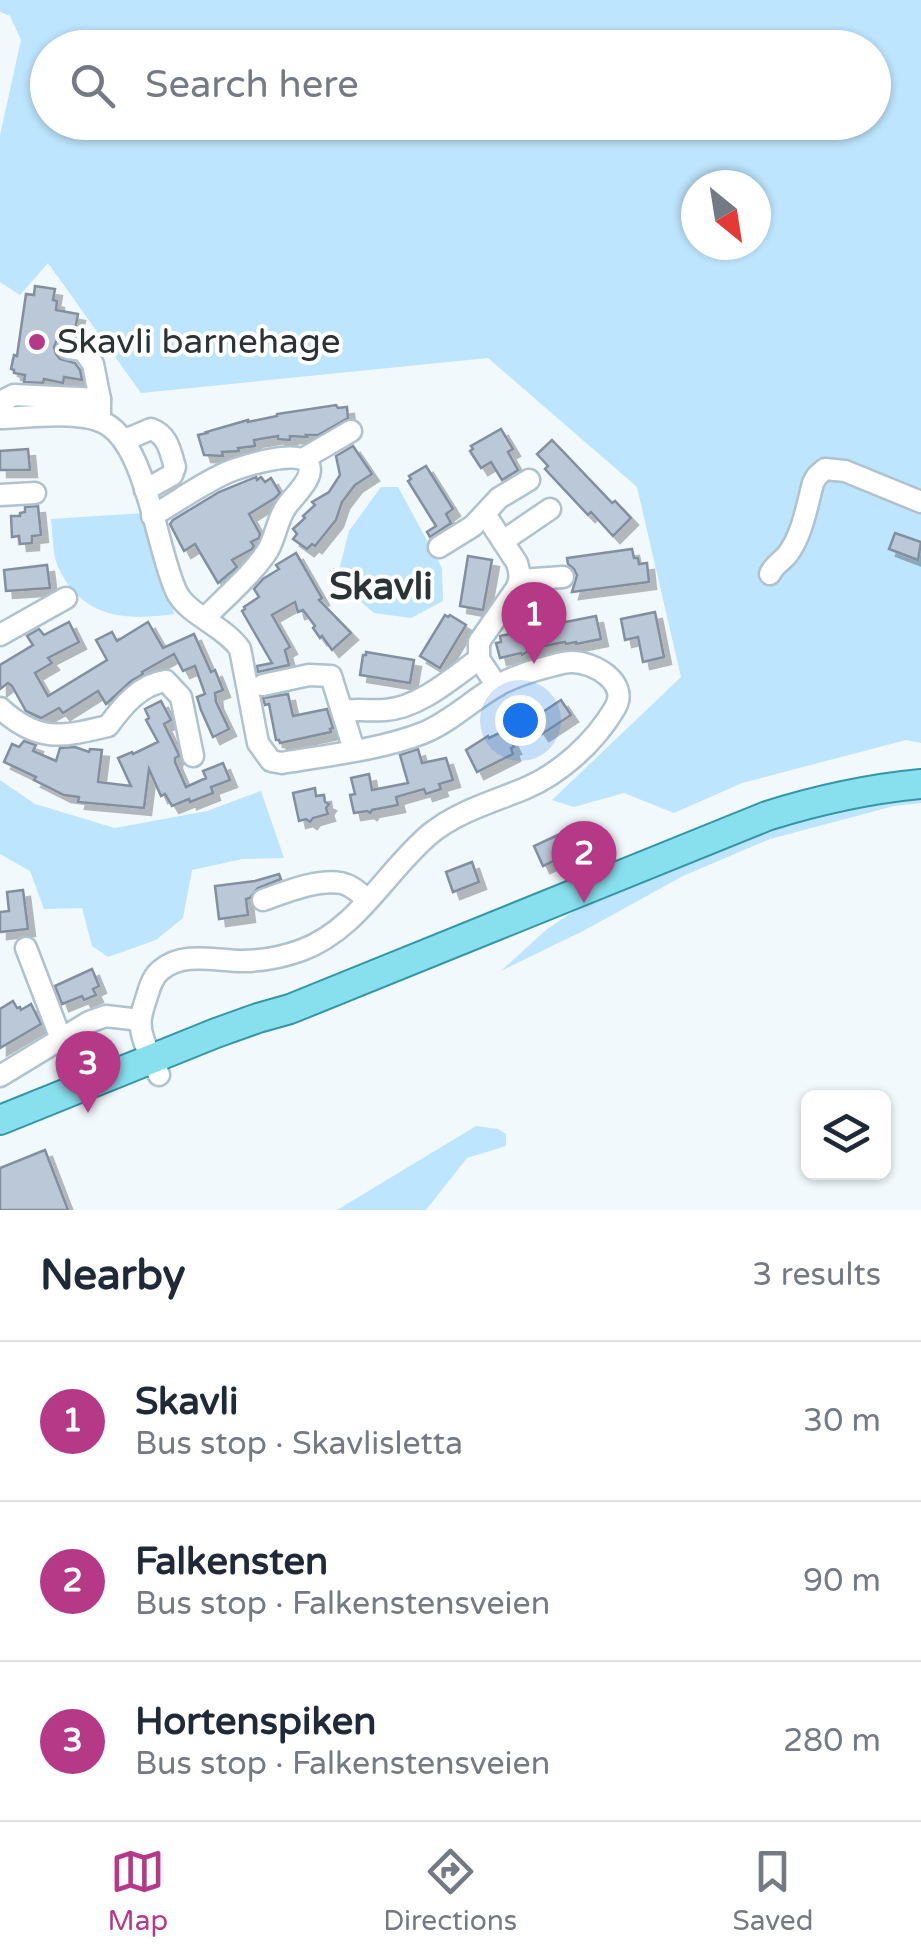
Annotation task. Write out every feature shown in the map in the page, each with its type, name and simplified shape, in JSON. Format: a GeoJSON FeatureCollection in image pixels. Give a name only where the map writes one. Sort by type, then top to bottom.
{"type":"FeatureCollection","features":[{"type":"Feature","properties":{"kind":"main road"},"geometry":{"type":"LineString","coordinates":[[0,1120],[238,1040],[290,1010],[768,816],[876,788],[921,784]]}},
{"type":"Feature","properties":{"kind":"main road"},"geometry":{"type":"LineString","coordinates":[[0,1137],[156,1067]]}},
{"type":"Feature","properties":{"kind":"street"},"geometry":{"type":"LineString","coordinates":[[68,348],[83,350],[93,364],[100,421]]}},
{"type":"Feature","properties":{"kind":"street"},"geometry":{"type":"LineString","coordinates":[[100,399],[14,395],[6,399],[0,416],[100,421],[125,440],[176,590],[190,608],[234,640],[240,649],[258,743],[270,761],[282,763],[354,750],[423,733],[497,686],[567,662],[584,662],[608,676],[617,690],[618,704],[568,763],[540,781],[440,826],[412,850],[340,927],[305,949],[266,959],[193,959],[167,965],[157,973],[140,1020],[156,1067]]}},
{"type":"Feature","properties":{"kind":"street"},"geometry":{"type":"LineString","coordinates":[[125,440],[150,430],[160,433],[166,441],[175,468],[172,474],[145,490]]}},
{"type":"Feature","properties":{"kind":"street"},"geometry":{"type":"LineString","coordinates":[[152,516],[231,471],[287,456],[303,459],[351,431]]}},
{"type":"Feature","properties":{"kind":"street"},"geometry":{"type":"LineString","coordinates":[[206,618],[269,548],[284,510],[308,478],[310,469],[303,459]]}},
{"type":"Feature","properties":{"kind":"street"},"geometry":{"type":"LineString","coordinates":[[770,574],[794,544],[813,483],[825,469],[846,471],[921,502]]}},
{"type":"Feature","properties":{"kind":"street"},"geometry":{"type":"LineString","coordinates":[[440,547],[473,526],[499,498],[529,480]]}},
{"type":"Feature","properties":{"kind":"street"},"geometry":{"type":"LineString","coordinates":[[0,495],[34,493]]}},
{"type":"Feature","properties":{"kind":"street"},"geometry":{"type":"LineString","coordinates":[[503,541],[550,509]]}},
{"type":"Feature","properties":{"kind":"street"},"geometry":{"type":"LineString","coordinates":[[485,514],[518,562],[520,580],[479,642],[479,660],[497,686]]}},
{"type":"Feature","properties":{"kind":"street"},"geometry":{"type":"LineString","coordinates":[[520,580],[563,577]]}},
{"type":"Feature","properties":{"kind":"street"},"geometry":{"type":"LineString","coordinates":[[0,634],[66,598]]}},
{"type":"Feature","properties":{"kind":"street"},"geometry":{"type":"LineString","coordinates":[[344,711],[388,710],[414,702],[479,660]]}},
{"type":"Feature","properties":{"kind":"street"},"geometry":{"type":"LineString","coordinates":[[263,685],[308,676],[331,676],[354,750]]}},
{"type":"Feature","properties":{"kind":"street"},"geometry":{"type":"LineString","coordinates":[[0,708],[26,727],[66,736],[108,726],[125,702],[156,682],[166,682],[181,696],[194,756]]}},
{"type":"Feature","properties":{"kind":"street"},"geometry":{"type":"LineString","coordinates":[[263,900],[308,886],[340,883],[368,900]]}},
{"type":"Feature","properties":{"kind":"street"},"geometry":{"type":"LineString","coordinates":[[26,948],[62,1039]]}},
{"type":"Feature","properties":{"kind":"street"},"geometry":{"type":"LineString","coordinates":[[0,1076],[89,1022],[106,1016],[140,1020]]}},
{"type":"Feature","properties":{"kind":"shaded area"},"geometry":{"type":"Polygon","coordinates":[[[0,0],[921,0],[921,743],[906,740],[742,783],[674,813],[624,793],[574,807],[552,800],[681,677],[637,487],[488,358],[141,393],[48,263],[20,295],[0,282],[0,135],[21,40],[10,16],[0,12],[0,0]]]}},
{"type":"Feature","properties":{"kind":"shaded area"},"geometry":{"type":"Polygon","coordinates":[[[381,487],[398,487],[442,568],[443,601],[411,618],[374,613],[353,595],[338,574],[349,531],[381,487]]]}},
{"type":"Feature","properties":{"kind":"shaded area"},"geometry":{"type":"Polygon","coordinates":[[[144,513],[174,614],[122,616],[92,606],[79,597],[58,567],[51,519],[144,513]]]}},
{"type":"Feature","properties":{"kind":"shaded area"},"geometry":{"type":"Polygon","coordinates":[[[0,780],[35,804],[115,828],[207,811],[261,791],[284,858],[242,859],[192,870],[183,918],[156,940],[108,957],[92,946],[82,908],[44,909],[30,871],[0,854],[0,780]]]}},
{"type":"Feature","properties":{"kind":"shaded area"},"geometry":{"type":"Polygon","coordinates":[[[921,790],[921,803],[894,806],[770,839],[683,876],[501,971],[546,930],[598,895],[797,812],[921,790]]]}},
{"type":"Feature","properties":{"kind":"shaded area"},"geometry":{"type":"Polygon","coordinates":[[[476,1126],[506,1134],[506,1146],[467,1158],[426,1210],[337,1210],[476,1126]]]}},
{"type":"Feature","properties":{"kind":"building"},"geometry":{"type":"Polygon","coordinates":[[[35,286],[55,289],[56,310],[78,314],[74,335],[62,336],[54,347],[60,359],[75,363],[82,380],[64,377],[63,383],[44,379],[43,383],[24,382],[25,375],[11,369],[14,355],[17,356],[26,294],[34,295],[35,286]]]}},
{"type":"Feature","properties":{"kind":"building"},"geometry":{"type":"Polygon","coordinates":[[[336,405],[347,407],[348,418],[318,435],[254,440],[255,446],[222,452],[223,456],[204,455],[198,435],[248,420],[336,405]]]}},
{"type":"Feature","properties":{"kind":"building"},"geometry":{"type":"Polygon","coordinates":[[[501,429],[513,449],[508,452],[518,470],[502,480],[491,462],[481,468],[470,451],[471,446],[501,429]]]}},
{"type":"Feature","properties":{"kind":"building"},"geometry":{"type":"Polygon","coordinates":[[[552,440],[631,518],[613,536],[545,469],[548,466],[537,454],[552,440]]]}},
{"type":"Feature","properties":{"kind":"building"},"geometry":{"type":"Polygon","coordinates":[[[353,446],[372,474],[355,485],[342,502],[336,520],[315,546],[307,549],[293,539],[297,534],[293,529],[315,505],[312,502],[329,492],[340,475],[336,456],[353,446]]]}},
{"type":"Feature","properties":{"kind":"building"},"geometry":{"type":"Polygon","coordinates":[[[28,449],[30,470],[0,470],[0,451],[28,449]]]}},
{"type":"Feature","properties":{"kind":"building"},"geometry":{"type":"Polygon","coordinates":[[[426,466],[453,509],[446,514],[451,523],[430,537],[427,532],[436,526],[408,481],[409,476],[426,466]]]}},
{"type":"Feature","properties":{"kind":"building"},"geometry":{"type":"Polygon","coordinates":[[[256,477],[265,482],[271,478],[280,493],[249,514],[259,538],[251,542],[252,549],[232,560],[237,567],[218,583],[195,544],[184,551],[170,524],[219,492],[256,477]]]}},
{"type":"Feature","properties":{"kind":"building"},"geometry":{"type":"Polygon","coordinates":[[[38,506],[41,535],[32,536],[32,543],[20,544],[19,536],[12,537],[11,516],[20,516],[25,507],[38,506]]]}},
{"type":"Feature","properties":{"kind":"building"},"geometry":{"type":"Polygon","coordinates":[[[895,533],[921,542],[918,560],[889,549],[895,533]]]}},
{"type":"Feature","properties":{"kind":"building"},"geometry":{"type":"Polygon","coordinates":[[[632,549],[639,564],[647,563],[649,582],[572,592],[577,575],[567,558],[632,549]]]}},
{"type":"Feature","properties":{"kind":"building"},"geometry":{"type":"Polygon","coordinates":[[[296,553],[322,598],[319,600],[351,633],[332,650],[303,610],[298,612],[295,602],[272,615],[290,647],[285,650],[289,665],[258,672],[257,666],[272,663],[242,611],[259,597],[254,589],[279,569],[276,565],[296,553]]]}},
{"type":"Feature","properties":{"kind":"building"},"geometry":{"type":"Polygon","coordinates":[[[468,556],[492,560],[483,610],[460,606],[468,556]]]}},
{"type":"Feature","properties":{"kind":"building"},"geometry":{"type":"Polygon","coordinates":[[[47,565],[50,588],[6,591],[4,570],[47,565]]]}},
{"type":"Feature","properties":{"kind":"building"},"geometry":{"type":"Polygon","coordinates":[[[655,612],[664,657],[643,662],[638,637],[625,640],[621,619],[655,612]]]}},
{"type":"Feature","properties":{"kind":"building"},"geometry":{"type":"Polygon","coordinates":[[[445,615],[466,625],[440,668],[420,656],[445,615]]]}},
{"type":"Feature","properties":{"kind":"building"},"geometry":{"type":"Polygon","coordinates":[[[596,616],[601,639],[533,648],[522,655],[500,658],[496,643],[501,642],[500,636],[515,633],[514,628],[529,625],[530,629],[596,616]]]}},
{"type":"Feature","properties":{"kind":"building"},"geometry":{"type":"Polygon","coordinates":[[[69,622],[79,642],[48,658],[52,663],[35,673],[48,696],[107,660],[96,640],[112,632],[117,641],[148,622],[163,648],[194,634],[223,690],[215,693],[216,702],[229,729],[213,737],[197,697],[205,694],[195,666],[183,671],[174,654],[142,672],[106,704],[98,691],[63,713],[59,708],[41,718],[26,711],[12,686],[8,683],[0,689],[0,665],[33,645],[27,636],[39,629],[44,635],[69,622]]]}},
{"type":"Feature","properties":{"kind":"building"},"geometry":{"type":"Polygon","coordinates":[[[366,652],[414,660],[410,683],[360,675],[366,652]]]}},
{"type":"Feature","properties":{"kind":"building"},"geometry":{"type":"Polygon","coordinates":[[[288,694],[293,716],[327,709],[331,732],[280,743],[276,740],[269,704],[265,705],[263,698],[288,694]]]}},
{"type":"Feature","properties":{"kind":"building"},"geometry":{"type":"Polygon","coordinates":[[[561,700],[571,715],[542,734],[532,719],[561,700]]]}},
{"type":"Feature","properties":{"kind":"building"},"geometry":{"type":"Polygon","coordinates":[[[161,701],[171,720],[164,724],[178,753],[175,762],[186,787],[206,778],[203,771],[223,763],[230,780],[211,787],[213,793],[172,806],[165,794],[161,796],[149,769],[144,808],[78,802],[79,797],[64,795],[4,762],[12,744],[19,747],[24,741],[36,745],[33,751],[56,761],[60,748],[102,750],[98,782],[131,786],[118,758],[158,742],[146,720],[149,718],[145,709],[161,701]]]}},
{"type":"Feature","properties":{"kind":"building"},"geometry":{"type":"Polygon","coordinates":[[[506,730],[513,754],[477,772],[466,750],[506,730]]]}},
{"type":"Feature","properties":{"kind":"building"},"geometry":{"type":"Polygon","coordinates":[[[418,749],[422,763],[446,758],[453,780],[426,794],[424,789],[396,797],[398,805],[354,813],[351,778],[369,774],[372,790],[408,783],[400,755],[418,749]]]}},
{"type":"Feature","properties":{"kind":"building"},"geometry":{"type":"Polygon","coordinates":[[[315,788],[316,796],[324,795],[329,804],[328,814],[310,822],[299,821],[293,793],[315,788]]]}},
{"type":"Feature","properties":{"kind":"building"},"geometry":{"type":"Polygon","coordinates":[[[560,834],[569,854],[543,866],[534,846],[560,834]]]}},
{"type":"Feature","properties":{"kind":"building"},"geometry":{"type":"Polygon","coordinates":[[[472,862],[479,882],[453,892],[446,872],[472,862]]]}},
{"type":"Feature","properties":{"kind":"building"},"geometry":{"type":"Polygon","coordinates":[[[279,874],[281,879],[258,888],[246,899],[248,915],[219,919],[215,886],[279,874]]]}},
{"type":"Feature","properties":{"kind":"building"},"geometry":{"type":"Polygon","coordinates":[[[23,890],[28,929],[0,932],[0,912],[9,911],[7,892],[23,890]]]}},
{"type":"Feature","properties":{"kind":"building"},"geometry":{"type":"Polygon","coordinates":[[[92,969],[99,986],[93,989],[96,995],[62,1004],[55,986],[92,969]]]}},
{"type":"Feature","properties":{"kind":"building"},"geometry":{"type":"Polygon","coordinates":[[[13,1001],[21,1010],[31,1004],[41,1024],[0,1048],[0,1009],[13,1001]]]}},
{"type":"Feature","properties":{"kind":"building"},"geometry":{"type":"Polygon","coordinates":[[[45,1150],[68,1210],[0,1210],[0,1168],[45,1150]]]}},
{"type":"Feature","properties":{"kind":"place","name":"Skavli barnehage"},"geometry":{"type":"Point","coordinates":[37,342]}},
{"type":"Feature","properties":{"kind":"place","name":"Skavli"},"geometry":{"type":"Point","coordinates":[534,664]}},
{"type":"Feature","properties":{"kind":"place","name":"Falkensten"},"geometry":{"type":"Point","coordinates":[584,903]}},
{"type":"Feature","properties":{"kind":"place","name":"Hortenspiken"},"geometry":{"type":"Point","coordinates":[88,1113]}},
{"type":"Feature","properties":{"kind":"district","name":"Skavli"},"geometry":{"type":"Point","coordinates":[381,587]}}]}
